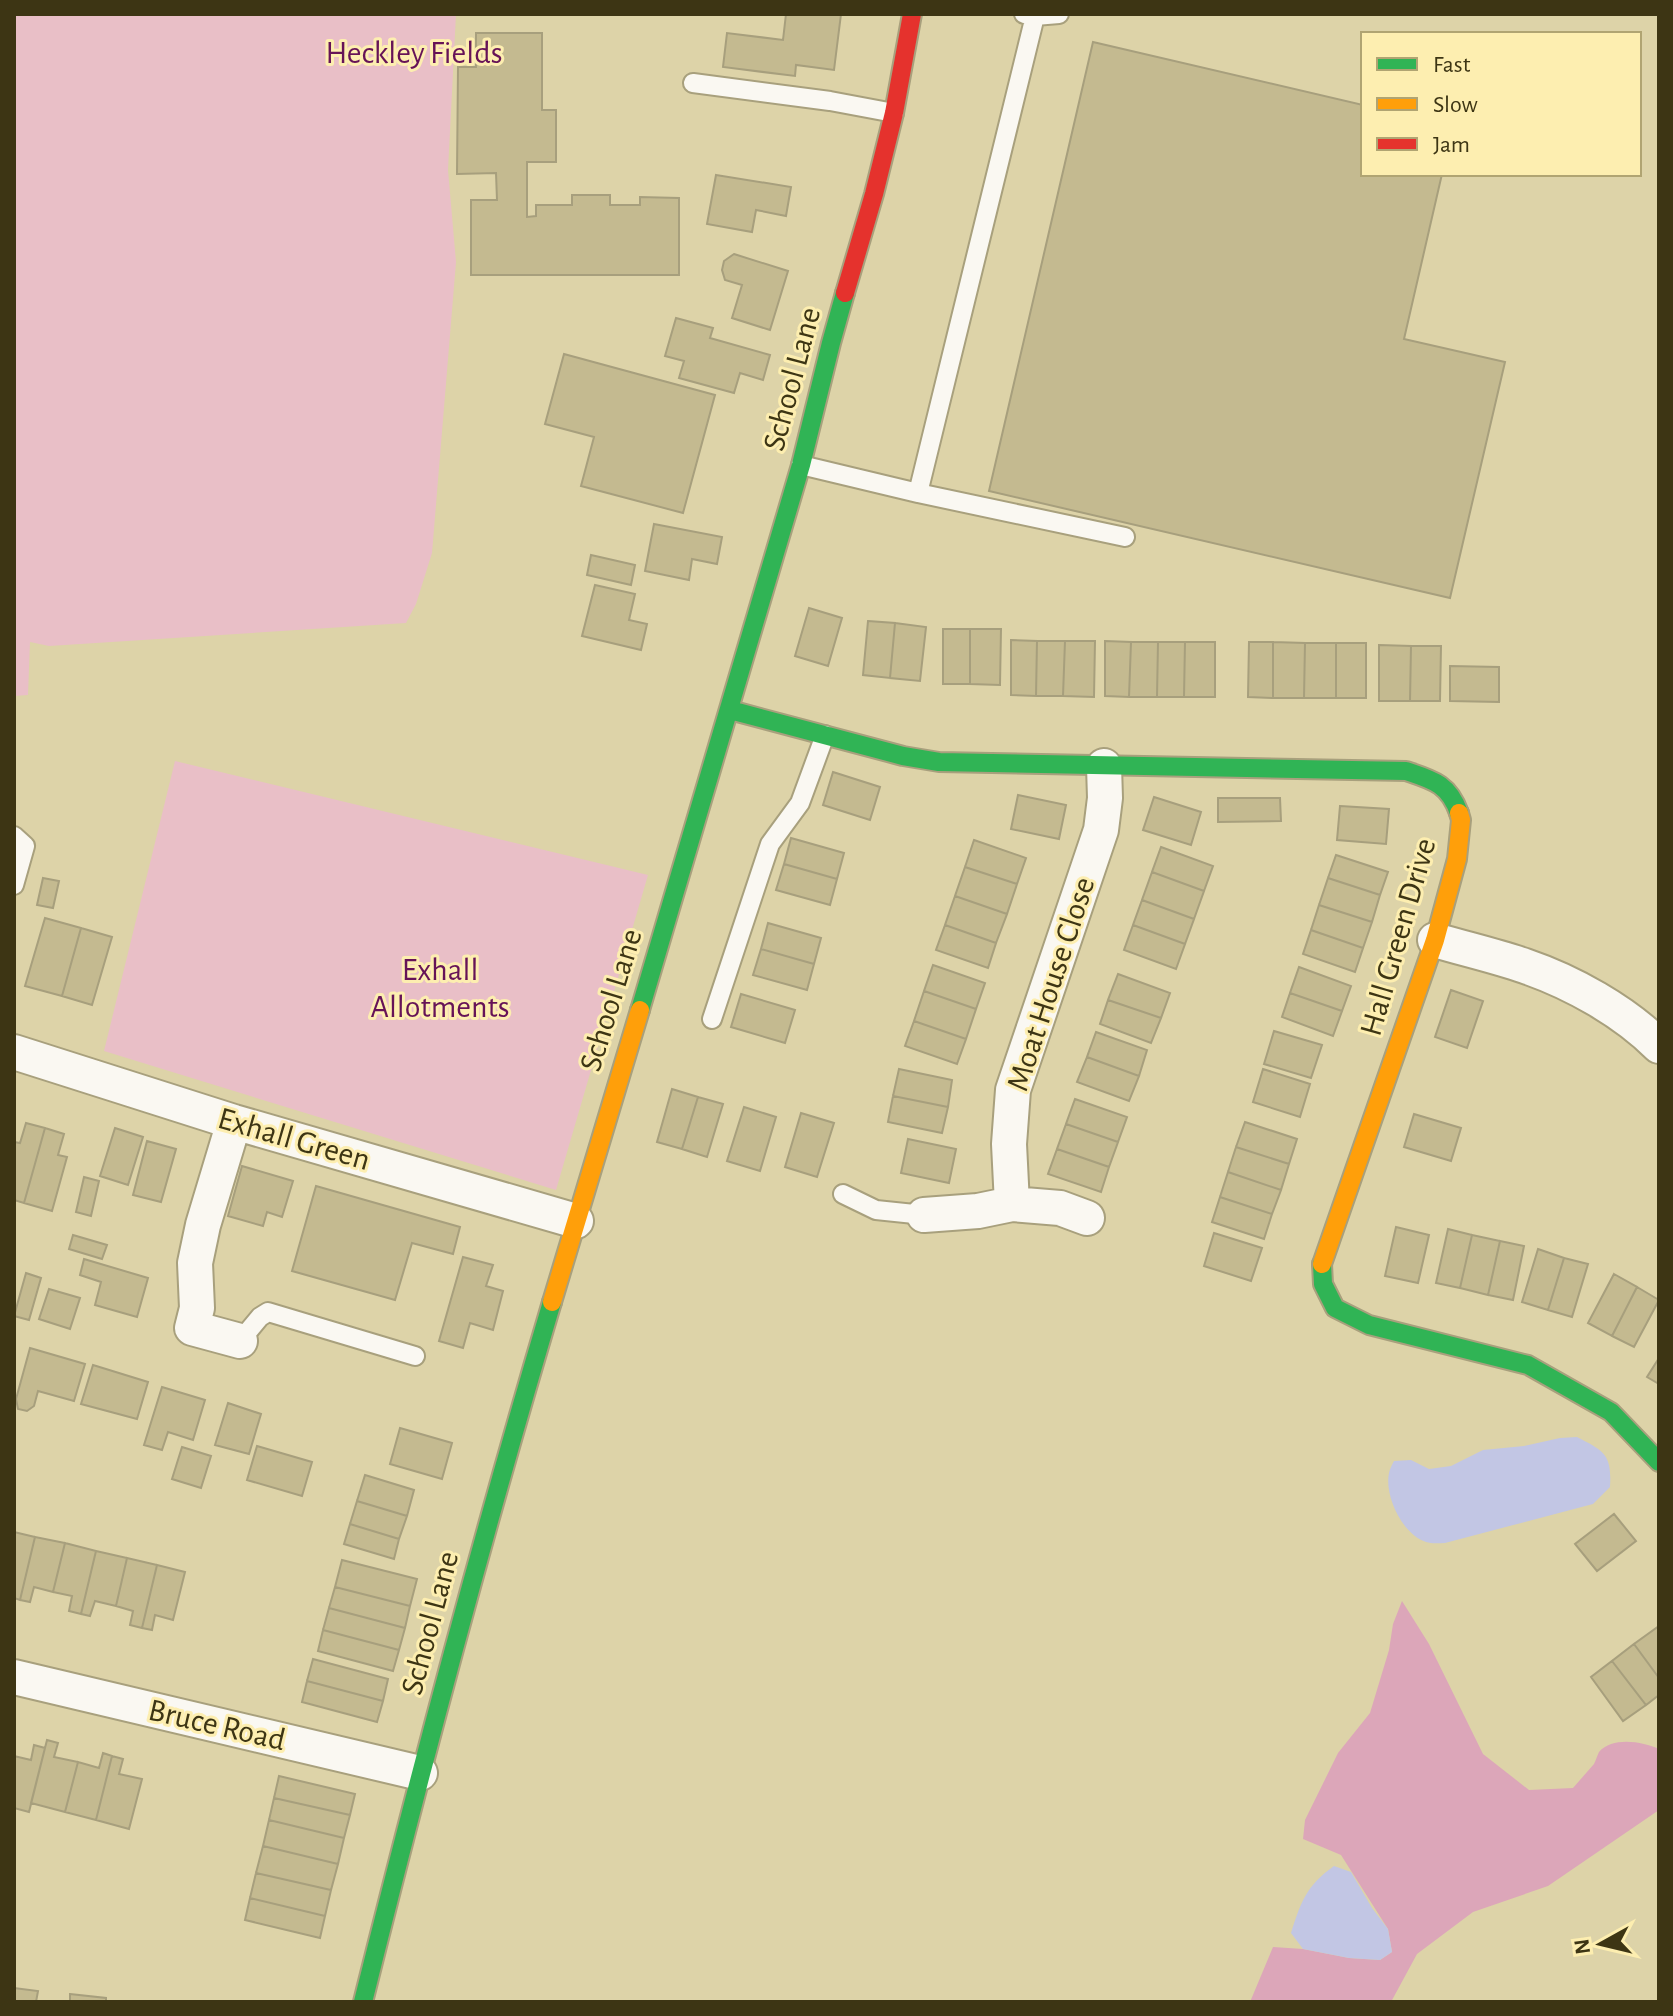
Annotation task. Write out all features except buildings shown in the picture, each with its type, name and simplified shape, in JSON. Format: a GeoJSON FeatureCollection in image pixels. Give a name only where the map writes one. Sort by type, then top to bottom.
{"type":"FeatureCollection","features":[{"type":"Feature","properties":{"kind":"street","name":"School Lane"},"geometry":{"type":"LineString","coordinates":[[363,2002],[420,1773],[525,1393],[801,465],[894,113],[912,14]]}},
{"type":"Feature","properties":{"kind":"street","name":"Hall Green Drive"},"geometry":{"type":"LineString","coordinates":[[730,710],[903,756],[939,762],[1406,771],[1438,782],[1454,798],[1461,820],[1457,859],[1435,940],[1322,1261],[1323,1284],[1335,1308],[1369,1325],[1528,1365],[1611,1412],[1659,1462]]}},
{"type":"Feature","properties":{"kind":"street","name":"Moat House Close"},"geometry":{"type":"LineString","coordinates":[[1012,1204],[1009,1144],[1013,1090],[1101,830],[1105,798],[1104,766]]}},
{"type":"Feature","properties":{"kind":"street"},"geometry":{"type":"LineString","coordinates":[[1435,940],[1526,966],[1591,996],[1644,1031],[1659,1046]]}},
{"type":"Feature","properties":{"kind":"street","name":"Exhall Green"},"geometry":{"type":"LineString","coordinates":[[14,1052],[234,1122],[576,1221]]}},
{"type":"Feature","properties":{"kind":"street"},"geometry":{"type":"LineString","coordinates":[[234,1122],[203,1225],[195,1263],[197,1308],[192,1328],[240,1341]]}},
{"type":"Feature","properties":{"kind":"street"},"geometry":{"type":"LineString","coordinates":[[924,1215],[978,1211],[1012,1204],[1060,1208],[1087,1218]]}},
{"type":"Feature","properties":{"kind":"street","name":"Bruce Road"},"geometry":{"type":"LineString","coordinates":[[14,1677],[420,1773]]}},
{"type":"Feature","properties":{"kind":"lane"},"geometry":{"type":"LineString","coordinates":[[918,493],[1030,15],[1059,14]]}},
{"type":"Feature","properties":{"kind":"lane"},"geometry":{"type":"LineString","coordinates":[[693,83],[830,101],[894,113]]}},
{"type":"Feature","properties":{"kind":"lane"},"geometry":{"type":"LineString","coordinates":[[801,465],[1125,537]]}},
{"type":"Feature","properties":{"kind":"lane"},"geometry":{"type":"LineString","coordinates":[[712,1019],[770,844],[800,803],[825,735]]}},
{"type":"Feature","properties":{"kind":"lane"},"geometry":{"type":"LineString","coordinates":[[14,836],[25,846],[14,885]]}},
{"type":"Feature","properties":{"kind":"lane"},"geometry":{"type":"LineString","coordinates":[[843,1194],[876,1210],[924,1215]]}},
{"type":"Feature","properties":{"kind":"lane"},"geometry":{"type":"LineString","coordinates":[[240,1341],[268,1312],[415,1356]]}},
{"type":"Feature","properties":{"kind":"green space","name":"Heckley Fields"},"geometry":{"type":"Polygon","coordinates":[[[14,14],[456,14],[448,170],[456,262],[432,553],[416,604],[406,623],[49,646],[30,642],[28,695],[14,696],[14,14]]]}},
{"type":"Feature","properties":{"kind":"green space","name":"Exhall Allotments"},"geometry":{"type":"Polygon","coordinates":[[[175,761],[648,875],[556,1190],[104,1051],[175,761]]]}},
{"type":"Feature","properties":{"kind":"shaded area"},"geometry":{"type":"Polygon","coordinates":[[[1402,1601],[1429,1644],[1483,1754],[1529,1790],[1573,1788],[1605,1747],[1620,1742],[1652,1746],[1659,1749],[1659,1810],[1548,1886],[1473,1912],[1417,1954],[1391,2002],[1250,2002],[1273,1947],[1380,1960],[1392,1952],[1388,1929],[1341,1855],[1303,1839],[1305,1820],[1338,1753],[1370,1713],[1402,1601]]]}},
{"type":"Feature","properties":{"kind":"water"},"geometry":{"type":"Polygon","coordinates":[[[1577,1437],[1600,1450],[1608,1460],[1610,1487],[1593,1504],[1436,1543],[1426,1542],[1410,1532],[1392,1503],[1388,1482],[1394,1461],[1411,1460],[1429,1469],[1451,1466],[1483,1450],[1577,1437]]]}},
{"type":"Feature","properties":{"kind":"water"},"geometry":{"type":"Polygon","coordinates":[[[1334,1866],[1351,1872],[1388,1929],[1392,1952],[1380,1960],[1349,1958],[1303,1949],[1291,1933],[1306,1895],[1334,1866]]]}},
{"type":"Feature","properties":{"kind":"traffic: fast"},"geometry":{"type":"LineString","coordinates":[[640,1010],[801,465],[845,293]]}},
{"type":"Feature","properties":{"kind":"traffic: fast"},"geometry":{"type":"LineString","coordinates":[[730,710],[903,756],[939,762],[1406,771],[1439,784],[1450,795],[1459,813]]}},
{"type":"Feature","properties":{"kind":"traffic: fast"},"geometry":{"type":"LineString","coordinates":[[1322,1264],[1323,1284],[1335,1308],[1369,1325],[1528,1365],[1611,1412],[1659,1462]]}},
{"type":"Feature","properties":{"kind":"traffic: fast"},"geometry":{"type":"LineString","coordinates":[[363,2002],[453,1651],[552,1302]]}},
{"type":"Feature","properties":{"kind":"traffic: slow"},"geometry":{"type":"LineString","coordinates":[[1322,1264],[1435,940],[1457,859],[1459,813]]}},
{"type":"Feature","properties":{"kind":"traffic: slow"},"geometry":{"type":"LineString","coordinates":[[552,1302],[640,1010]]}},
{"type":"Feature","properties":{"kind":"traffic: jam"},"geometry":{"type":"LineString","coordinates":[[845,293],[894,113],[912,14]]}}]}
